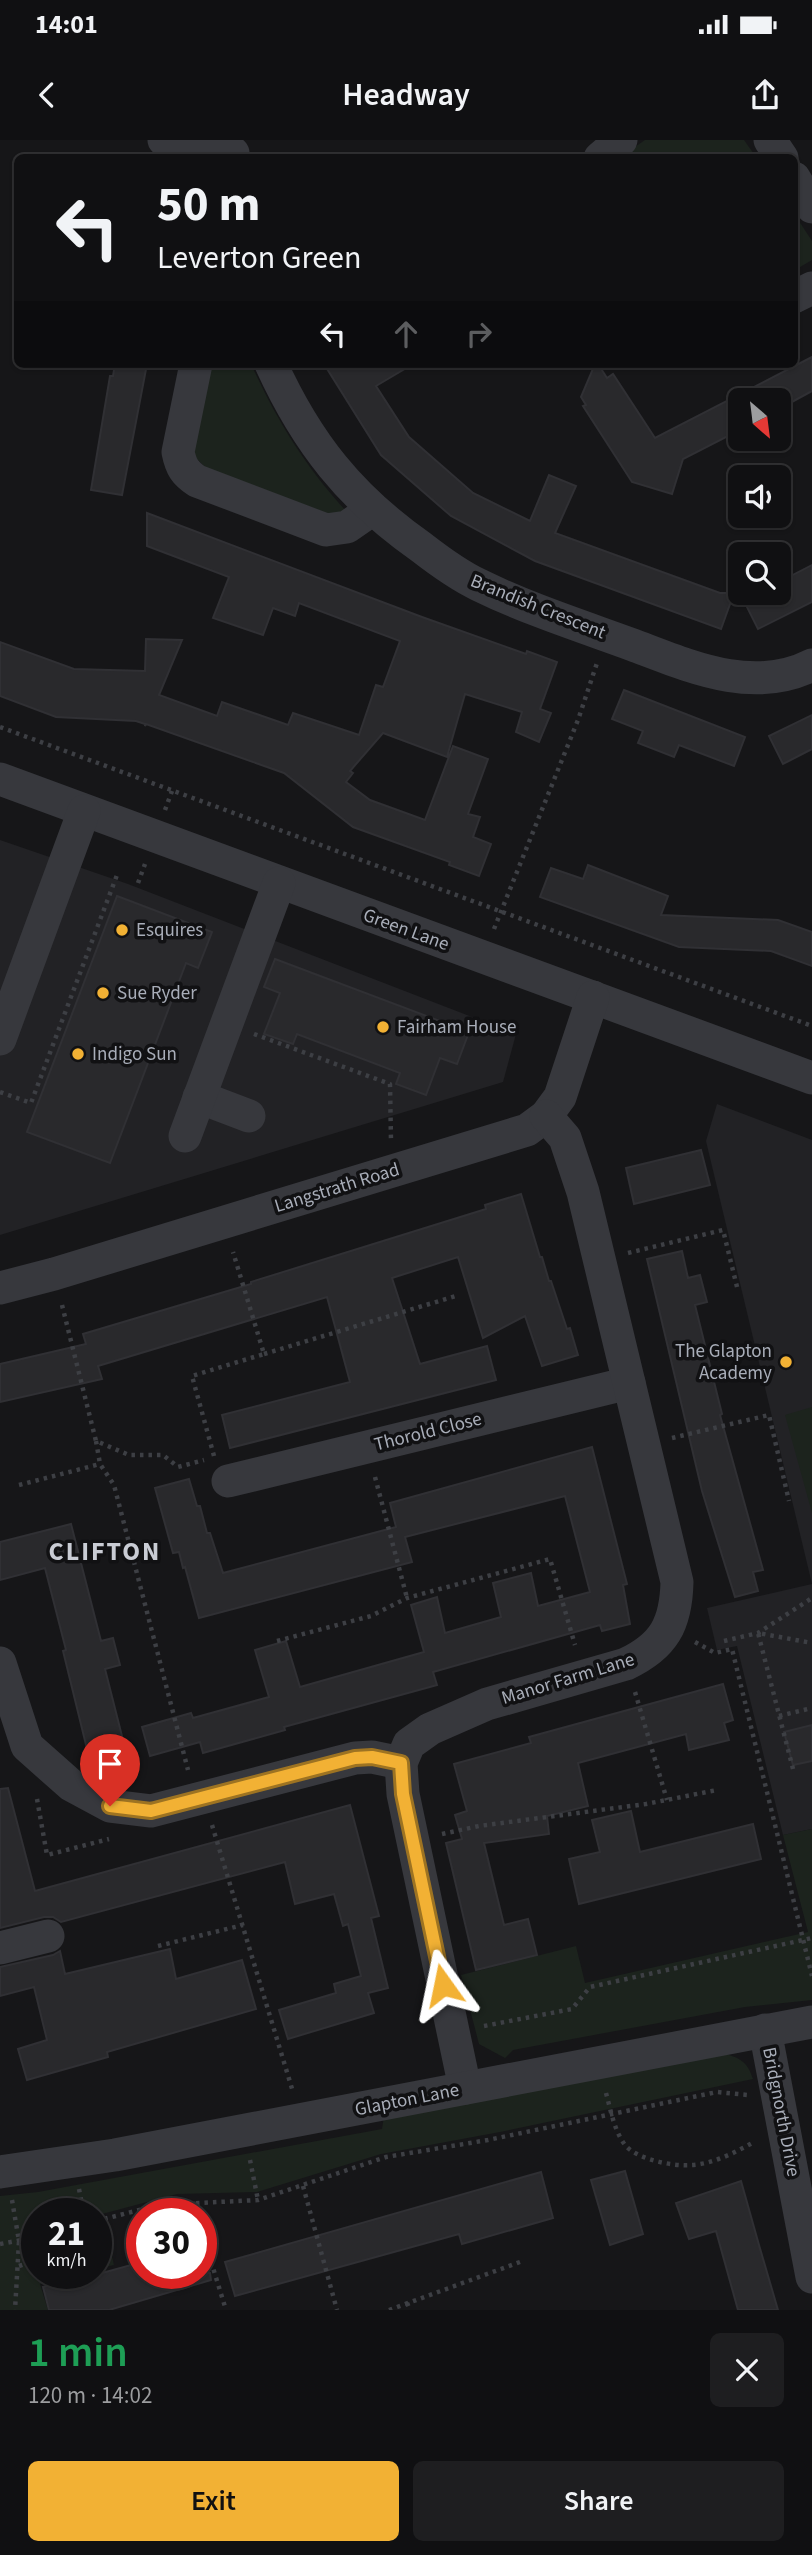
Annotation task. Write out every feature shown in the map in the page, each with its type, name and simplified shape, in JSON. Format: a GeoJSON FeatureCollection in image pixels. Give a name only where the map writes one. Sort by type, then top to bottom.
{"type":"FeatureCollection","features":[{"type":"Feature","properties":{"kind":"street"},"geometry":{"type":"LineString","coordinates":[[164,140],[234,150]]}},
{"type":"Feature","properties":{"kind":"street"},"geometry":{"type":"LineString","coordinates":[[605,154],[621,140]]}},
{"type":"Feature","properties":{"kind":"street"},"geometry":{"type":"LineString","coordinates":[[194,368],[178,452],[181,465],[187,474],[197,481],[326,530],[347,527],[373,509]]}},
{"type":"Feature","properties":{"kind":"street","name":"Brandish Crescent"},"geometry":{"type":"LineString","coordinates":[[273,368],[298,418],[323,456],[349,486],[407,538],[477,584],[705,672],[739,678],[771,676],[803,669],[812,664]]}},
{"type":"Feature","properties":{"kind":"street","name":"Green Lane"},"geometry":{"type":"LineString","coordinates":[[0,779],[812,1078]]}},
{"type":"Feature","properties":{"kind":"street"},"geometry":{"type":"LineString","coordinates":[[0,1038],[84,811]]}},
{"type":"Feature","properties":{"kind":"street"},"geometry":{"type":"LineString","coordinates":[[185,1136],[279,883]]}},
{"type":"Feature","properties":{"kind":"street","name":"Langstrath Road"},"geometry":{"type":"LineString","coordinates":[[0,1288],[527,1130],[546,1116],[560,1097],[593,997]]}},
{"type":"Feature","properties":{"kind":"street"},"geometry":{"type":"LineString","coordinates":[[199,1097],[249,1116]]}},
{"type":"Feature","properties":{"kind":"street"},"geometry":{"type":"LineString","coordinates":[[546,1116],[565,1138],[583,1192],[600,1260],[677,1582],[669,1628]]}},
{"type":"Feature","properties":{"kind":"street","name":"Thorold Close"},"geometry":{"type":"LineString","coordinates":[[221,1469],[367,1447],[629,1383]]}},
{"type":"Feature","properties":{"kind":"street","name":"Manor Farm Lane"},"geometry":{"type":"LineString","coordinates":[[401,1763],[409,1744],[430,1728],[487,1704],[626,1664],[658,1643],[669,1628]]}},
{"type":"Feature","properties":{"kind":"street"},"geometry":{"type":"LineString","coordinates":[[0,1663],[27,1746],[71,1785],[110,1806],[151,1811],[355,1758],[372,1757],[401,1763],[403,1794],[412,1841],[466,2088]]}},
{"type":"Feature","properties":{"kind":"street"},"geometry":{"type":"LineString","coordinates":[[0,1948],[48,1936]]}},
{"type":"Feature","properties":{"kind":"street","name":"Glapton Lane"},"geometry":{"type":"LineString","coordinates":[[4,2171],[301,2120],[812,2022]]}},
{"type":"Feature","properties":{"kind":"street","name":"Bridgnorth Drive"},"geometry":{"type":"LineString","coordinates":[[765,2030],[812,2277]]}},
{"type":"Feature","properties":{"kind":"path"},"geometry":{"type":"LineString","coordinates":[[482,958],[578,720],[606,635]]}},
{"type":"Feature","properties":{"kind":"path"},"geometry":{"type":"LineString","coordinates":[[0,727],[812,1026]]}},
{"type":"Feature","properties":{"kind":"path"},"geometry":{"type":"LineString","coordinates":[[0,1091],[31,1103],[117,875]]}},
{"type":"Feature","properties":{"kind":"path"},"geometry":{"type":"LineString","coordinates":[[227,1024],[390,1084],[391,1172]]}},
{"type":"Feature","properties":{"kind":"path"},"geometry":{"type":"LineString","coordinates":[[224,1222],[264,1354]]}},
{"type":"Feature","properties":{"kind":"path"},"geometry":{"type":"LineString","coordinates":[[600,1260],[723,1230],[738,1291]]}},
{"type":"Feature","properties":{"kind":"path"},"geometry":{"type":"LineString","coordinates":[[54,1274],[100,1464],[114,1485],[192,1785],[208,1812],[301,2120]]}},
{"type":"Feature","properties":{"kind":"path"},"geometry":{"type":"LineString","coordinates":[[96,1441],[129,1455],[163,1455],[178,1467],[221,1469],[192,1376],[459,1295]]}},
{"type":"Feature","properties":{"kind":"path"},"geometry":{"type":"LineString","coordinates":[[644,1445],[769,1415],[789,1501]]}},
{"type":"Feature","properties":{"kind":"path"},"geometry":{"type":"LineString","coordinates":[[367,1447],[407,1598]]}},
{"type":"Feature","properties":{"kind":"path"},"geometry":{"type":"LineString","coordinates":[[19,1485],[100,1464]]}},
{"type":"Feature","properties":{"kind":"path"},"geometry":{"type":"LineString","coordinates":[[278,1641],[371,1616],[407,1598],[550,1559],[584,1676]]}},
{"type":"Feature","properties":{"kind":"path"},"geometry":{"type":"LineString","coordinates":[[724,1641],[758,1633],[812,1598]]}},
{"type":"Feature","properties":{"kind":"path"},"geometry":{"type":"LineString","coordinates":[[669,1628],[715,1653],[732,1649],[812,1976]]}},
{"type":"Feature","properties":{"kind":"path"},"geometry":{"type":"LineString","coordinates":[[758,1633],[812,1643]]}},
{"type":"Feature","properties":{"kind":"path"},"geometry":{"type":"LineString","coordinates":[[758,1633],[793,1769]]}},
{"type":"Feature","properties":{"kind":"path"},"geometry":{"type":"LineString","coordinates":[[626,1664],[667,1800]]}},
{"type":"Feature","properties":{"kind":"path"},"geometry":{"type":"LineString","coordinates":[[779,1716],[812,1708]]}},
{"type":"Feature","properties":{"kind":"path"},"geometry":{"type":"LineString","coordinates":[[412,1841],[479,1826],[667,1800],[717,1790]]}},
{"type":"Feature","properties":{"kind":"path"},"geometry":{"type":"LineString","coordinates":[[158,1946],[243,1925]]}},
{"type":"Feature","properties":{"kind":"path"},"geometry":{"type":"LineString","coordinates":[[454,2033],[572,2008],[590,1987],[812,1938]]}},
{"type":"Feature","properties":{"kind":"path"},"geometry":{"type":"LineString","coordinates":[[217,2201],[258,2200],[386,2157],[488,2140],[611,2114],[717,2092],[782,2115],[764,2136],[722,2157],[692,2165],[642,2157],[627,2148],[616,2131],[611,2114],[598,2062]]}},
{"type":"Feature","properties":{"kind":"path"},"geometry":{"type":"LineString","coordinates":[[244,2130],[258,2200]]}},
{"type":"Feature","properties":{"kind":"path"},"geometry":{"type":"LineString","coordinates":[[4,2171],[19,2241],[15,2310]]}},
{"type":"Feature","properties":{"kind":"path"},"geometry":{"type":"LineString","coordinates":[[303,2186],[337,2310]]}},
{"type":"Feature","properties":{"kind":"path"},"geometry":{"type":"LineString","coordinates":[[0,2244],[19,2241]]}},
{"type":"Feature","properties":{"kind":"path"},"geometry":{"type":"LineString","coordinates":[[388,2310],[520,2262]]}},
{"type":"Feature","properties":{"kind":"path"},"geometry":{"type":"LineString","coordinates":[[217,2281],[226,2310]]}},
{"type":"Feature","properties":{"kind":"path"},"geometry":{"type":"LineString","coordinates":[[407,2303],[410,2310]]}},
{"type":"Feature","properties":{"kind":"shaded area"},"geometry":{"type":"Polygon","coordinates":[[[645,140],[744,140],[754,154],[625,154],[645,140]]]}},
{"type":"Feature","properties":{"kind":"shaded area"},"geometry":{"type":"Polygon","coordinates":[[[798,220],[812,241],[812,260],[798,268],[798,220]]]}},
{"type":"Feature","properties":{"kind":"shaded area"},"geometry":{"type":"Polygon","coordinates":[[[206,368],[253,368],[293,442],[318,478],[347,512],[344,519],[209,471],[191,453],[206,368]]]}},
{"type":"Feature","properties":{"kind":"shaded area"},"geometry":{"type":"Polygon","coordinates":[[[0,840],[128,884],[516,1034],[503,1082],[0,1235],[0,840]]]}},
{"type":"Feature","properties":{"kind":"shaded area","name":"The Glapton Academy"},"geometry":{"type":"Polygon","coordinates":[[[717,1104],[812,1140],[812,1584],[706,1141],[717,1104]]]}},
{"type":"Feature","properties":{"kind":"shaded area"},"geometry":{"type":"Polygon","coordinates":[[[812,1407],[812,1513],[785,1415],[812,1407]]]}},
{"type":"Feature","properties":{"kind":"shaded area"},"geometry":{"type":"Polygon","coordinates":[[[812,1584],[812,1829],[783,1835],[737,1646],[717,1650],[707,1608],[812,1584]]]}},
{"type":"Feature","properties":{"kind":"shaded area"},"geometry":{"type":"Polygon","coordinates":[[[812,1829],[812,2000],[745,2007],[513,2050],[505,2058],[479,2044],[461,1975],[576,1946],[585,1983],[808,1932],[783,1835],[812,1829]]]}},
{"type":"Feature","properties":{"kind":"shaded area"},"geometry":{"type":"Polygon","coordinates":[[[725,2054],[743,2062],[753,2079],[381,2154],[257,2192],[126,2198],[126,2208],[112,2211],[112,2198],[21,2198],[21,2289],[42,2289],[48,2310],[0,2310],[0,2196],[38,2192],[382,2129],[384,2116],[725,2054]]]}},
{"type":"Feature","properties":{"kind":"building"},"geometry":{"type":"Polygon","coordinates":[[[812,357],[812,391],[791,402],[791,388],[752,388],[791,368],[798,368],[798,364],[812,357]]]}},
{"type":"Feature","properties":{"kind":"building"},"geometry":{"type":"Polygon","coordinates":[[[114,368],[146,368],[122,495],[91,490],[110,376],[113,376],[114,368]]]}},
{"type":"Feature","properties":{"kind":"building"},"geometry":{"type":"Polygon","coordinates":[[[327,368],[406,368],[376,386],[409,437],[473,493],[530,521],[549,475],[576,486],[555,533],[720,593],[728,593],[730,605],[721,629],[535,561],[451,516],[381,455],[327,368]]]}},
{"type":"Feature","properties":{"kind":"building"},"geometry":{"type":"Polygon","coordinates":[[[593,368],[601,368],[607,378],[613,374],[655,438],[728,400],[728,436],[683,459],[672,494],[632,482],[583,406],[586,405],[581,397],[593,368]]]}},
{"type":"Feature","properties":{"kind":"building"},"geometry":{"type":"Polygon","coordinates":[[[147,513],[422,617],[526,654],[527,651],[557,662],[540,709],[551,713],[539,742],[516,732],[522,712],[465,694],[447,757],[383,733],[350,771],[353,773],[346,782],[370,800],[425,820],[453,746],[488,759],[468,814],[480,817],[473,837],[491,844],[479,876],[449,865],[450,862],[353,827],[284,773],[136,721],[56,717],[0,696],[0,642],[74,669],[145,671],[146,639],[182,640],[159,695],[217,716],[222,702],[288,725],[293,713],[359,735],[376,685],[383,687],[400,641],[299,603],[295,616],[273,608],[263,635],[213,618],[229,577],[147,546],[147,513]]]}},
{"type":"Feature","properties":{"kind":"building"},"geometry":{"type":"Polygon","coordinates":[[[812,565],[812,602],[758,629],[746,605],[791,605],[791,576],[812,565]]]}},
{"type":"Feature","properties":{"kind":"building"},"geometry":{"type":"Polygon","coordinates":[[[624,690],[745,737],[734,766],[679,745],[674,757],[638,743],[643,731],[612,719],[624,690]]]}},
{"type":"Feature","properties":{"kind":"building"},"geometry":{"type":"Polygon","coordinates":[[[812,715],[812,749],[783,764],[769,736],[812,715]]]}},
{"type":"Feature","properties":{"kind":"building"},"geometry":{"type":"Polygon","coordinates":[[[588,865],[668,896],[661,915],[778,920],[812,932],[812,966],[771,951],[679,947],[540,897],[551,868],[583,879],[588,865]]]}},
{"type":"Feature","properties":{"kind":"building"},"geometry":{"type":"Polygon","coordinates":[[[117,896],[212,932],[198,968],[186,963],[110,1163],[27,1132],[117,896]]]}},
{"type":"Feature","properties":{"kind":"building","name":"Fairham House"},"geometry":{"type":"Polygon","coordinates":[[[275,959],[469,1032],[457,1064],[440,1058],[426,1095],[396,1084],[400,1073],[297,1034],[293,1044],[264,1034],[280,993],[264,987],[275,959]]]}},
{"type":"Feature","properties":{"kind":"building"},"geometry":{"type":"Polygon","coordinates":[[[701,1150],[710,1185],[634,1204],[626,1168],[701,1150]]]}},
{"type":"Feature","properties":{"kind":"building"},"geometry":{"type":"Polygon","coordinates":[[[521,1194],[540,1257],[567,1329],[570,1328],[578,1355],[542,1366],[525,1316],[483,1338],[458,1257],[392,1278],[420,1364],[487,1346],[496,1380],[230,1448],[222,1415],[350,1382],[327,1297],[98,1366],[102,1379],[0,1402],[0,1364],[86,1344],[83,1334],[486,1209],[485,1205],[521,1194]]]}},
{"type":"Feature","properties":{"kind":"building"},"geometry":{"type":"Polygon","coordinates":[[[682,1251],[688,1278],[700,1275],[707,1302],[695,1305],[722,1414],[720,1415],[763,1570],[753,1572],[758,1591],[735,1597],[702,1491],[647,1259],[682,1251]]]}},
{"type":"Feature","properties":{"kind":"building"},"geometry":{"type":"Polygon","coordinates":[[[592,1447],[627,1584],[623,1585],[630,1624],[602,1631],[600,1625],[433,1672],[437,1685],[284,1727],[285,1730],[203,1753],[200,1742],[150,1756],[142,1727],[191,1713],[193,1718],[269,1697],[255,1650],[286,1641],[300,1687],[424,1652],[411,1605],[437,1597],[445,1633],[501,1617],[493,1583],[531,1573],[538,1606],[590,1592],[565,1496],[405,1537],[412,1562],[199,1618],[179,1552],[173,1553],[155,1488],[189,1479],[223,1573],[396,1527],[390,1503],[592,1447]]]}},
{"type":"Feature","properties":{"kind":"building"},"geometry":{"type":"Polygon","coordinates":[[[71,1524],[101,1641],[113,1638],[120,1665],[105,1669],[124,1744],[88,1753],[45,1568],[0,1580],[0,1542],[71,1524]]]}},
{"type":"Feature","properties":{"kind":"building"},"geometry":{"type":"Polygon","coordinates":[[[723,1684],[733,1720],[724,1723],[729,1740],[689,1750],[686,1734],[578,1763],[588,1806],[547,1816],[549,1834],[484,1843],[504,1925],[528,1919],[537,1955],[476,1970],[446,1843],[462,1839],[455,1815],[467,1811],[454,1764],[531,1743],[529,1737],[723,1684]]]}},
{"type":"Feature","properties":{"kind":"building"},"geometry":{"type":"Polygon","coordinates":[[[812,1725],[812,1761],[793,1765],[784,1732],[812,1725]]]}},
{"type":"Feature","properties":{"kind":"building"},"geometry":{"type":"Polygon","coordinates":[[[8,1788],[35,1891],[350,1805],[379,1916],[371,1918],[388,1988],[368,1993],[374,2013],[288,2039],[279,2010],[336,1993],[334,1984],[361,1976],[348,1924],[343,1926],[334,1894],[295,1904],[285,1862],[61,1922],[53,1917],[44,1917],[0,1928],[0,1789],[8,1788]]]}},
{"type":"Feature","properties":{"kind":"building"},"geometry":{"type":"Polygon","coordinates":[[[631,1811],[640,1852],[753,1824],[761,1859],[579,1904],[569,1859],[600,1852],[592,1820],[631,1811]]]}},
{"type":"Feature","properties":{"kind":"building"},"geometry":{"type":"Polygon","coordinates":[[[170,1949],[176,1979],[242,1960],[256,2009],[107,2052],[108,2057],[27,2080],[18,2049],[47,2040],[34,1987],[0,1996],[0,1967],[60,1951],[65,1974],[170,1949]]]}},
{"type":"Feature","properties":{"kind":"building"},"geometry":{"type":"Polygon","coordinates":[[[625,2171],[643,2234],[610,2245],[591,2180],[625,2171]]]}},
{"type":"Feature","properties":{"kind":"building"},"geometry":{"type":"Polygon","coordinates":[[[541,2172],[553,2218],[462,2244],[459,2234],[235,2296],[225,2262],[541,2172]]]}},
{"type":"Feature","properties":{"kind":"building"},"geometry":{"type":"Polygon","coordinates":[[[741,2181],[778,2310],[738,2310],[716,2231],[689,2239],[676,2203],[741,2181]]]}},
{"type":"Feature","properties":{"kind":"building"},"geometry":{"type":"Polygon","coordinates":[[[126,2266],[126,2289],[180,2289],[109,2310],[49,2310],[44,2289],[112,2289],[112,2270],[126,2266]]]}},
{"type":"Feature","properties":{"kind":"place","name":"Esquires"},"geometry":{"type":"Point","coordinates":[122,930]}},
{"type":"Feature","properties":{"kind":"place","name":"Sue Ryder"},"geometry":{"type":"Point","coordinates":[103,993]}},
{"type":"Feature","properties":{"kind":"place","name":"Fairham House"},"geometry":{"type":"Point","coordinates":[383,1027]}},
{"type":"Feature","properties":{"kind":"place","name":"Indigo Sun"},"geometry":{"type":"Point","coordinates":[78,1054]}},
{"type":"Feature","properties":{"kind":"place","name":"The Glapton Academy"},"geometry":{"type":"Point","coordinates":[786,1362]}},
{"type":"Feature","properties":{"kind":"district","name":"CLIFTON"},"geometry":{"type":"Point","coordinates":[105,1551]}},
{"type":"Feature","properties":{"kind":"route"},"geometry":{"type":"LineString","coordinates":[[110,1806],[151,1811],[355,1758],[372,1757],[401,1763],[403,1794],[443,1985]]}}]}
